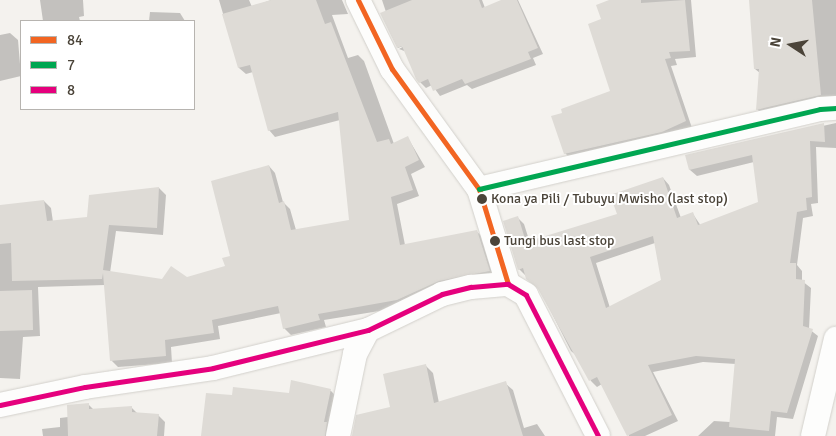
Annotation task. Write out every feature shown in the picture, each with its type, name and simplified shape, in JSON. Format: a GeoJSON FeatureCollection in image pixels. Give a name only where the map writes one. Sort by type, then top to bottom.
{"type":"FeatureCollection","features":[{"type":"Feature","properties":{"kind":"street"},"geometry":{"type":"LineString","coordinates":[[358,0],[392,69],[479,189],[508,284]]}},
{"type":"Feature","properties":{"kind":"street"},"geometry":{"type":"LineString","coordinates":[[479,189],[820,109],[836,108]]}},
{"type":"Feature","properties":{"kind":"street"},"geometry":{"type":"LineString","coordinates":[[0,405],[85,387],[213,368],[368,330],[442,294],[471,287],[508,284],[526,295],[598,436]]}},
{"type":"Feature","properties":{"kind":"street"},"geometry":{"type":"LineString","coordinates":[[338,436],[355,354],[368,330]]}},
{"type":"Feature","properties":{"kind":"street"},"geometry":{"type":"LineString","coordinates":[[813,436],[836,339]]}},
{"type":"Feature","properties":{"kind":"building"},"geometry":{"type":"Polygon","coordinates":[[[271,0],[316,0],[325,24],[331,22],[377,142],[389,139],[391,144],[408,136],[419,160],[405,167],[413,190],[391,197],[400,245],[477,230],[490,271],[439,281],[397,300],[318,314],[320,320],[283,329],[278,306],[212,320],[214,333],[165,340],[166,356],[110,361],[103,273],[102,279],[12,281],[11,243],[0,244],[0,205],[44,200],[47,221],[87,217],[89,195],[159,187],[157,228],[109,225],[103,270],[162,279],[171,266],[187,277],[225,266],[222,258],[230,256],[211,181],[269,165],[279,203],[284,201],[291,230],[349,220],[338,112],[268,131],[250,65],[238,68],[222,14],[271,0]]]}},
{"type":"Feature","properties":{"kind":"building"},"geometry":{"type":"Polygon","coordinates":[[[412,0],[479,0],[482,8],[501,0],[517,0],[538,48],[528,52],[531,59],[465,84],[462,79],[433,91],[428,79],[419,83],[416,79],[402,46],[397,48],[380,13],[412,0]]]}},
{"type":"Feature","properties":{"kind":"building"},"geometry":{"type":"Polygon","coordinates":[[[609,0],[641,0],[641,3],[685,0],[690,51],[669,52],[671,58],[665,59],[686,121],[662,132],[564,154],[551,116],[562,113],[561,109],[610,91],[588,24],[601,19],[596,5],[609,0]]]}},
{"type":"Feature","properties":{"kind":"building"},"geometry":{"type":"Polygon","coordinates":[[[749,0],[812,0],[821,95],[756,110],[759,69],[754,69],[749,0]]]}},
{"type":"Feature","properties":{"kind":"building"},"geometry":{"type":"Polygon","coordinates":[[[824,123],[825,142],[810,141],[812,197],[806,198],[807,210],[797,212],[790,263],[796,263],[796,279],[805,280],[803,326],[813,329],[787,413],[771,411],[769,431],[729,427],[735,359],[696,356],[648,365],[672,415],[627,436],[597,377],[589,381],[538,289],[526,279],[523,268],[518,270],[503,221],[518,216],[526,242],[617,214],[610,195],[663,177],[677,218],[693,212],[698,225],[758,202],[752,155],[689,170],[685,155],[824,123]],[[653,236],[590,257],[606,308],[661,280],[653,236]]]}},
{"type":"Feature","properties":{"kind":"building"},"geometry":{"type":"Polygon","coordinates":[[[32,290],[33,330],[0,331],[0,291],[32,290]]]}},
{"type":"Feature","properties":{"kind":"building"},"geometry":{"type":"Polygon","coordinates":[[[426,364],[434,403],[506,381],[523,436],[352,436],[356,415],[390,407],[383,374],[426,364]]]}},
{"type":"Feature","properties":{"kind":"building"},"geometry":{"type":"Polygon","coordinates":[[[291,380],[331,389],[324,422],[327,422],[325,436],[201,436],[206,393],[232,395],[233,387],[289,393],[291,380]]]}},
{"type":"Feature","properties":{"kind":"building"},"geometry":{"type":"Polygon","coordinates":[[[89,403],[89,409],[132,406],[132,412],[159,414],[157,436],[68,436],[67,405],[89,403]]]}},
{"type":"Feature","properties":{"kind":"transit line","name":"84"},"geometry":{"type":"LineString","coordinates":[[358,0],[392,69],[479,189],[508,284]]}},
{"type":"Feature","properties":{"kind":"transit line","name":"7"},"geometry":{"type":"LineString","coordinates":[[479,189],[820,109],[836,108]]}},
{"type":"Feature","properties":{"kind":"transit line","name":"8"},"geometry":{"type":"LineString","coordinates":[[0,405],[85,387],[213,368],[368,330],[442,294],[471,287],[508,284],[526,295],[598,436]]}},
{"type":"Feature","properties":{"kind":"place","name":"Kona ya Pili / Tubuyu Mwisho (last stop)"},"geometry":{"type":"Point","coordinates":[482,199]}},
{"type":"Feature","properties":{"kind":"place","name":"Tungi bus last stop"},"geometry":{"type":"Point","coordinates":[495,241]}}]}
